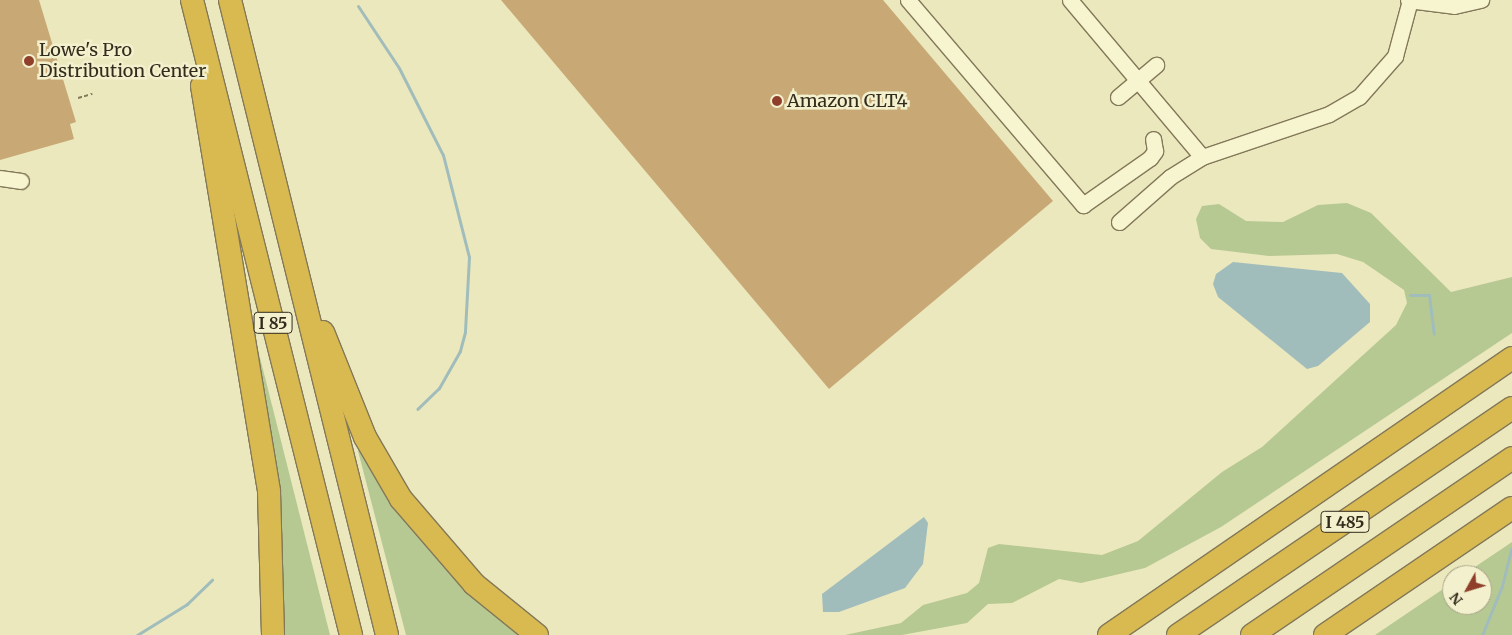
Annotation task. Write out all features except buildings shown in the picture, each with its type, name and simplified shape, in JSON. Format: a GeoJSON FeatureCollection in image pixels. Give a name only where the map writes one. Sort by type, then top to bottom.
{"type":"FeatureCollection","features":[{"type":"Feature","properties":{"kind":"highway","name":"I 85"},"geometry":{"type":"LineString","coordinates":[[230,0],[289,250],[387,635]]}},
{"type":"Feature","properties":{"kind":"highway","name":"I 85"},"geometry":{"type":"LineString","coordinates":[[193,5],[351,635]]}},
{"type":"Feature","properties":{"kind":"highway"},"geometry":{"type":"LineString","coordinates":[[193,5],[206,121],[269,492],[273,635]]}},
{"type":"Feature","properties":{"kind":"highway"},"geometry":{"type":"LineString","coordinates":[[289,250],[365,437],[401,499],[454,564],[537,635]]}},
{"type":"Feature","properties":{"kind":"highway"},"geometry":{"type":"LineString","coordinates":[[1096,635],[1115,631],[1512,358]]}},
{"type":"Feature","properties":{"kind":"highway","name":"I 485"},"geometry":{"type":"LineString","coordinates":[[1178,635],[1512,408]]}},
{"type":"Feature","properties":{"kind":"highway","name":"I 485"},"geometry":{"type":"LineString","coordinates":[[1252,635],[1512,458]]}},
{"type":"Feature","properties":{"kind":"highway"},"geometry":{"type":"LineString","coordinates":[[1325,635],[1512,508]]}},
{"type":"Feature","properties":{"kind":"street"},"geometry":{"type":"LineString","coordinates":[[908,0],[1083,205],[1150,158],[1155,151],[1153,138]]}},
{"type":"Feature","properties":{"kind":"street"},"geometry":{"type":"LineString","coordinates":[[1070,0],[1202,158]]}},
{"type":"Feature","properties":{"kind":"street"},"geometry":{"type":"LineString","coordinates":[[1119,222],[1170,178],[1202,158],[1329,114],[1359,97],[1395,56],[1409,0],[1454,6],[1481,0]]}},
{"type":"Feature","properties":{"kind":"street"},"geometry":{"type":"LineString","coordinates":[[1118,97],[1156,65]]}},
{"type":"Feature","properties":{"kind":"street"},"geometry":{"type":"LineString","coordinates":[[0,178],[21,182]]}},
{"type":"Feature","properties":{"kind":"path"},"geometry":{"type":"LineString","coordinates":[[78,98],[92,94]]}},
{"type":"Feature","properties":{"kind":"green space"},"geometry":{"type":"Polygon","coordinates":[[[1347,203],[1371,213],[1451,292],[1512,277],[1512,333],[1221,527],[1145,568],[1081,583],[1059,579],[1012,603],[988,604],[967,623],[902,635],[845,635],[901,623],[923,605],[967,593],[979,583],[988,548],[999,544],[1102,555],[1138,541],[1222,472],[1262,447],[1396,325],[1407,303],[1404,290],[1363,262],[1337,254],[1269,256],[1211,249],[1200,238],[1196,219],[1202,206],[1219,204],[1246,221],[1283,222],[1318,205],[1347,203]]]}},
{"type":"Feature","properties":{"kind":"green space"},"geometry":{"type":"Polygon","coordinates":[[[250,318],[330,635],[278,635],[250,318]]]}},
{"type":"Feature","properties":{"kind":"green space"},"geometry":{"type":"Polygon","coordinates":[[[364,447],[388,494],[428,549],[469,593],[525,635],[406,635],[358,451],[364,447]]]}},
{"type":"Feature","properties":{"kind":"green space"},"geometry":{"type":"Polygon","coordinates":[[[1512,542],[1512,635],[1375,635],[1442,590],[1442,615],[1492,615],[1492,565],[1478,565],[1512,542]]]}},
{"type":"Feature","properties":{"kind":"water"},"geometry":{"type":"Polygon","coordinates":[[[1233,262],[1342,273],[1370,304],[1370,322],[1318,366],[1307,369],[1218,297],[1213,284],[1216,274],[1233,262]]]}},
{"type":"Feature","properties":{"kind":"water"},"geometry":{"type":"Polygon","coordinates":[[[924,517],[928,523],[923,564],[905,588],[839,612],[823,612],[822,594],[924,517]]]}},
{"type":"Feature","properties":{"kind":"waterway"},"geometry":{"type":"LineString","coordinates":[[358,6],[399,68],[443,155],[469,257],[465,332],[460,351],[439,388],[417,409]]}},
{"type":"Feature","properties":{"kind":"waterway"},"geometry":{"type":"LineString","coordinates":[[1410,295],[1429,295],[1434,334]]}},
{"type":"Feature","properties":{"kind":"waterway"},"geometry":{"type":"LineString","coordinates":[[1482,635],[1502,586],[1511,549]]}},
{"type":"Feature","properties":{"kind":"waterway"},"geometry":{"type":"LineString","coordinates":[[137,635],[187,604],[212,580]]}},
{"type":"Feature","properties":{"kind":"place","name":"Lowe's Pro Distribution Center"},"geometry":{"type":"Point","coordinates":[29,61]}},
{"type":"Feature","properties":{"kind":"place","name":"Amazon CLT4"},"geometry":{"type":"Point","coordinates":[777,101]}}]}
